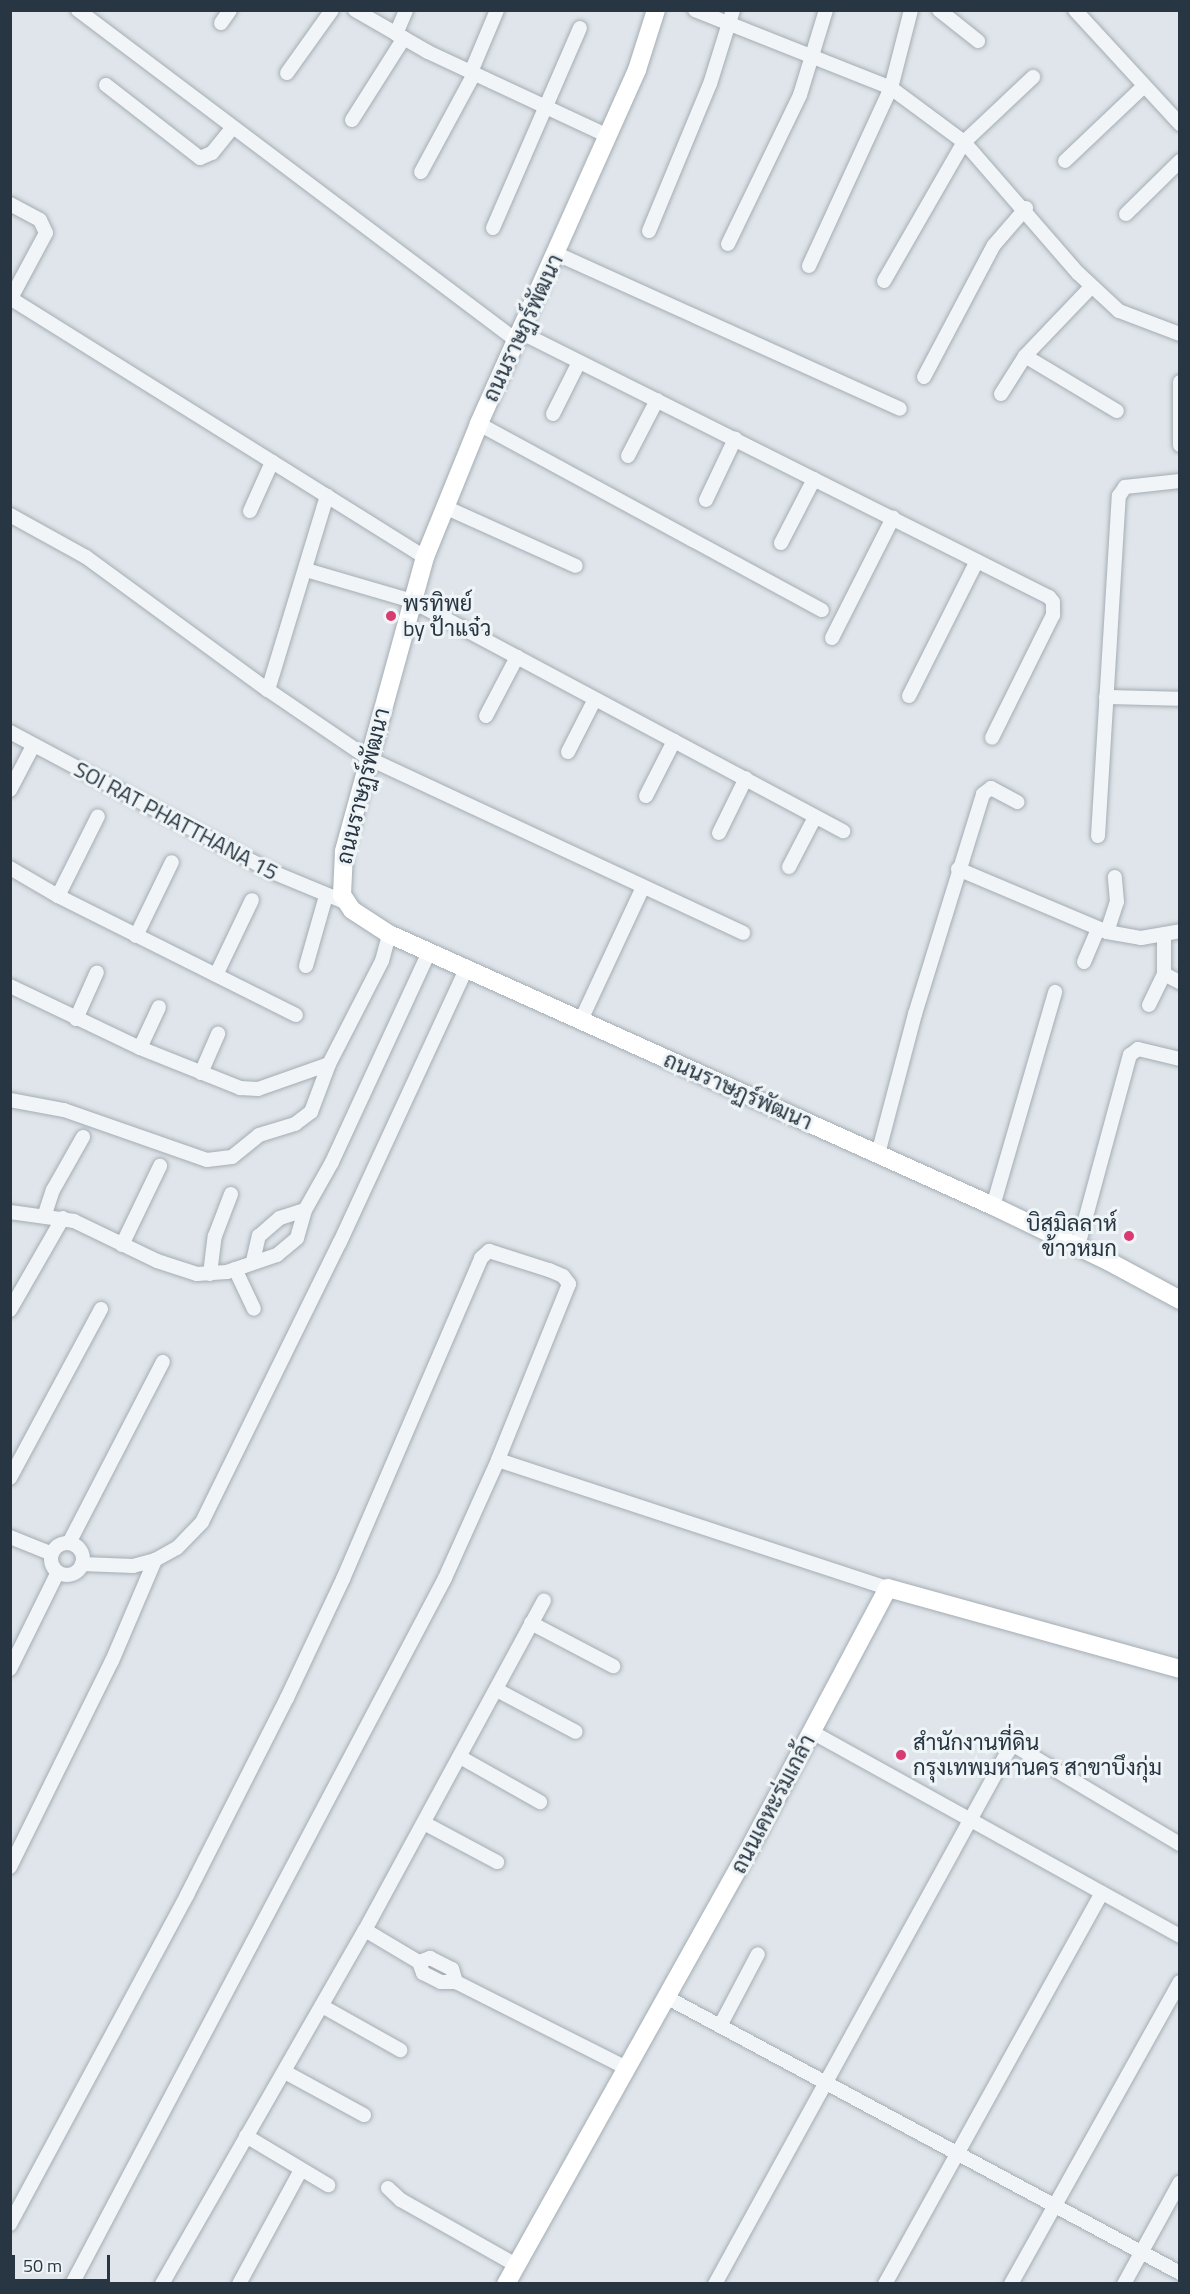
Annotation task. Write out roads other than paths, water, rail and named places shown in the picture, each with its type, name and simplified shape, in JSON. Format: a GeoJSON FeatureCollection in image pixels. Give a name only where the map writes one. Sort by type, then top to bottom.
{"type":"FeatureCollection","features":[{"type":"Feature","properties":{"kind":"street"},"geometry":{"type":"LineString","coordinates":[[78,10],[232,128],[518,336],[579,362],[657,400],[1049,597],[1054,607],[992,738]]}},
{"type":"Feature","properties":{"kind":"street"},"geometry":{"type":"LineString","coordinates":[[221,23],[230,10]]}},
{"type":"Feature","properties":{"kind":"street"},"geometry":{"type":"LineString","coordinates":[[287,73],[332,10]]}},
{"type":"Feature","properties":{"kind":"street"},"geometry":{"type":"LineString","coordinates":[[355,10],[473,73],[608,136]]}},
{"type":"Feature","properties":{"kind":"street"},"geometry":{"type":"LineString","coordinates":[[352,120],[400,36],[406,10]]}},
{"type":"Feature","properties":{"kind":"street"},"geometry":{"type":"LineString","coordinates":[[421,172],[473,73],[497,10]]}},
{"type":"Feature","properties":{"kind":"street","name":"ถนนราษฏร์พัฒนา"},"geometry":{"type":"LineString","coordinates":[[656,10],[637,70],[479,424],[447,508],[425,557],[368,758],[342,863],[340,887],[345,902],[363,919],[390,934],[993,1206],[1078,1246],[1179,1300]]}},
{"type":"Feature","properties":{"kind":"street"},"geometry":{"type":"LineString","coordinates":[[695,10],[732,16],[891,88],[964,142],[1091,287],[1132,319],[1179,334]]}},
{"type":"Feature","properties":{"kind":"street"},"geometry":{"type":"LineString","coordinates":[[728,244],[790,117],[815,55],[826,10]]}},
{"type":"Feature","properties":{"kind":"street"},"geometry":{"type":"LineString","coordinates":[[809,266],[891,88],[911,10]]}},
{"type":"Feature","properties":{"kind":"street"},"geometry":{"type":"LineString","coordinates":[[939,10],[978,41]]}},
{"type":"Feature","properties":{"kind":"street"},"geometry":{"type":"LineString","coordinates":[[1075,10],[1179,124]]}},
{"type":"Feature","properties":{"kind":"street"},"geometry":{"type":"LineString","coordinates":[[649,231],[710,84],[732,16]]}},
{"type":"Feature","properties":{"kind":"street"},"geometry":{"type":"LineString","coordinates":[[493,228],[580,28]]}},
{"type":"Feature","properties":{"kind":"street"},"geometry":{"type":"LineString","coordinates":[[884,282],[964,142],[1033,77]]}},
{"type":"Feature","properties":{"kind":"street"},"geometry":{"type":"LineString","coordinates":[[106,85],[200,158],[212,153],[232,128]]}},
{"type":"Feature","properties":{"kind":"street"},"geometry":{"type":"LineString","coordinates":[[1065,161],[1143,87]]}},
{"type":"Feature","properties":{"kind":"street"},"geometry":{"type":"LineString","coordinates":[[1126,214],[1179,161]]}},
{"type":"Feature","properties":{"kind":"street"},"geometry":{"type":"LineString","coordinates":[[10,204],[40,220],[45,225],[46,233],[11,298],[425,557]]}},
{"type":"Feature","properties":{"kind":"street"},"geometry":{"type":"LineString","coordinates":[[924,377],[994,245],[1024,210]]}},
{"type":"Feature","properties":{"kind":"street"},"geometry":{"type":"LineString","coordinates":[[556,254],[900,409]]}},
{"type":"Feature","properties":{"kind":"street"},"geometry":{"type":"LineString","coordinates":[[1001,394],[1025,356],[1091,287]]}},
{"type":"Feature","properties":{"kind":"street"},"geometry":{"type":"LineString","coordinates":[[1025,356],[1117,411]]}},
{"type":"Feature","properties":{"kind":"street"},"geometry":{"type":"LineString","coordinates":[[553,414],[579,362]]}},
{"type":"Feature","properties":{"kind":"street"},"geometry":{"type":"LineString","coordinates":[[1179,382],[1179,445]]}},
{"type":"Feature","properties":{"kind":"street"},"geometry":{"type":"LineString","coordinates":[[628,456],[657,400]]}},
{"type":"Feature","properties":{"kind":"street"},"geometry":{"type":"LineString","coordinates":[[479,424],[822,610]]}},
{"type":"Feature","properties":{"kind":"street"},"geometry":{"type":"LineString","coordinates":[[706,500],[735,439]]}},
{"type":"Feature","properties":{"kind":"street"},"geometry":{"type":"LineString","coordinates":[[250,512],[272,462]]}},
{"type":"Feature","properties":{"kind":"street"},"geometry":{"type":"LineString","coordinates":[[782,543],[814,479]]}},
{"type":"Feature","properties":{"kind":"street"},"geometry":{"type":"LineString","coordinates":[[1098,836],[1121,489],[1179,481]]}},
{"type":"Feature","properties":{"kind":"street"},"geometry":{"type":"LineString","coordinates":[[268,690],[327,496]]}},
{"type":"Feature","properties":{"kind":"street"},"geometry":{"type":"LineString","coordinates":[[447,508],[576,566]]}},
{"type":"Feature","properties":{"kind":"street"},"geometry":{"type":"LineString","coordinates":[[10,514],[86,557],[268,690],[368,758],[743,933]]}},
{"type":"Feature","properties":{"kind":"street"},"geometry":{"type":"LineString","coordinates":[[832,638],[893,519]]}},
{"type":"Feature","properties":{"kind":"street"},"geometry":{"type":"LineString","coordinates":[[909,696],[977,561]]}},
{"type":"Feature","properties":{"kind":"street"},"geometry":{"type":"LineString","coordinates":[[306,570],[412,601],[843,831]]}},
{"type":"Feature","properties":{"kind":"street"},"geometry":{"type":"LineString","coordinates":[[486,716],[516,657]]}},
{"type":"Feature","properties":{"kind":"street"},"geometry":{"type":"LineString","coordinates":[[1106,697],[1179,699]]}},
{"type":"Feature","properties":{"kind":"street"},"geometry":{"type":"LineString","coordinates":[[568,752],[595,699]]}},
{"type":"Feature","properties":{"kind":"street","name":"SOI RAT PHATTHANA 15"},"geometry":{"type":"LineString","coordinates":[[10,732],[33,747],[326,896],[345,902]]}},
{"type":"Feature","properties":{"kind":"street"},"geometry":{"type":"LineString","coordinates":[[646,796],[674,741]]}},
{"type":"Feature","properties":{"kind":"street"},"geometry":{"type":"LineString","coordinates":[[10,790],[33,747]]}},
{"type":"Feature","properties":{"kind":"street"},"geometry":{"type":"LineString","coordinates":[[719,833],[746,778]]}},
{"type":"Feature","properties":{"kind":"street"},"geometry":{"type":"LineString","coordinates":[[878,1154],[958,869],[984,790],[991,788],[1017,802]]}},
{"type":"Feature","properties":{"kind":"street"},"geometry":{"type":"LineString","coordinates":[[58,896],[98,816]]}},
{"type":"Feature","properties":{"kind":"street"},"geometry":{"type":"LineString","coordinates":[[789,867],[815,817]]}},
{"type":"Feature","properties":{"kind":"street"},"geometry":{"type":"LineString","coordinates":[[136,936],[172,862]]}},
{"type":"Feature","properties":{"kind":"street"},"geometry":{"type":"LineString","coordinates":[[10,868],[58,896],[296,1015]]}},
{"type":"Feature","properties":{"kind":"street"},"geometry":{"type":"LineString","coordinates":[[958,869],[1103,931],[1131,938],[1179,931]]}},
{"type":"Feature","properties":{"kind":"street"},"geometry":{"type":"LineString","coordinates":[[1084,962],[1117,902],[1115,876]]}},
{"type":"Feature","properties":{"kind":"street"},"geometry":{"type":"LineString","coordinates":[[581,1020],[643,887]]}},
{"type":"Feature","properties":{"kind":"street"},"geometry":{"type":"LineString","coordinates":[[306,966],[326,896]]}},
{"type":"Feature","properties":{"kind":"street"},"geometry":{"type":"LineString","coordinates":[[216,975],[252,900]]}},
{"type":"Feature","properties":{"kind":"street"},"geometry":{"type":"LineString","coordinates":[[10,1100],[64,1110],[207,1161],[221,1161],[232,1157],[259,1135],[303,1120],[317,1100],[329,1064],[382,961],[390,934]]}},
{"type":"Feature","properties":{"kind":"street"},"geometry":{"type":"LineString","coordinates":[[1149,1005],[1164,974],[1164,935]]}},
{"type":"Feature","properties":{"kind":"street"},"geometry":{"type":"LineString","coordinates":[[10,1212],[45,1214],[63,1218],[180,1270],[210,1274],[235,1269],[253,1261],[277,1255],[297,1238],[305,1209],[332,1162],[429,952]]}},
{"type":"Feature","properties":{"kind":"street"},"geometry":{"type":"LineString","coordinates":[[82,1564],[133,1566],[155,1560],[191,1536],[212,1506],[340,1242],[466,969]]}},
{"type":"Feature","properties":{"kind":"street"},"geometry":{"type":"LineString","coordinates":[[75,1019],[97,972]]}},
{"type":"Feature","properties":{"kind":"street"},"geometry":{"type":"LineString","coordinates":[[1164,974],[1179,982]]}},
{"type":"Feature","properties":{"kind":"street"},"geometry":{"type":"LineString","coordinates":[[10,986],[75,1019],[140,1048],[250,1090],[329,1064]]}},
{"type":"Feature","properties":{"kind":"street"},"geometry":{"type":"LineString","coordinates":[[993,1206],[1055,992]]}},
{"type":"Feature","properties":{"kind":"street"},"geometry":{"type":"LineString","coordinates":[[140,1048],[159,1007]]}},
{"type":"Feature","properties":{"kind":"street"},"geometry":{"type":"LineString","coordinates":[[201,1073],[218,1034]]}},
{"type":"Feature","properties":{"kind":"street"},"geometry":{"type":"LineString","coordinates":[[1078,1246],[1130,1055],[1138,1049],[1179,1059]]}},
{"type":"Feature","properties":{"kind":"street"},"geometry":{"type":"LineString","coordinates":[[45,1214],[53,1190],[83,1137]]}},
{"type":"Feature","properties":{"kind":"street"},"geometry":{"type":"LineString","coordinates":[[122,1245],[160,1166]]}},
{"type":"Feature","properties":{"kind":"street"},"geometry":{"type":"LineString","coordinates":[[210,1274],[213,1243],[231,1194]]}},
{"type":"Feature","properties":{"kind":"street"},"geometry":{"type":"LineString","coordinates":[[253,1261],[259,1236],[280,1218],[305,1209]]}},
{"type":"Feature","properties":{"kind":"street"},"geometry":{"type":"LineString","coordinates":[[10,1310],[63,1218]]}},
{"type":"Feature","properties":{"kind":"street"},"geometry":{"type":"LineString","coordinates":[[10,2224],[182,1905],[287,1698],[348,1568],[481,1258],[489,1251],[563,1276],[569,1284],[498,1460],[445,1578],[72,2283]]}},
{"type":"Feature","properties":{"kind":"street"},"geometry":{"type":"LineString","coordinates":[[235,1269],[254,1309]]}},
{"type":"Feature","properties":{"kind":"street"},"geometry":{"type":"LineString","coordinates":[[10,1478],[101,1309]]}},
{"type":"Feature","properties":{"kind":"street"},"geometry":{"type":"LineString","coordinates":[[69,1543],[164,1362]]}},
{"type":"Feature","properties":{"kind":"street"},"geometry":{"type":"LineString","coordinates":[[498,1460],[888,1588],[1179,1669]]}},
{"type":"Feature","properties":{"kind":"street"},"geometry":{"type":"LineString","coordinates":[[10,1537],[52,1554]]}},
{"type":"Feature","properties":{"kind":"street"},"geometry":{"type":"LineString","coordinates":[[69,1543],[80,1550],[82,1564],[73,1574],[58,1572],[52,1564],[52,1554],[59,1545],[69,1543]]}},
{"type":"Feature","properties":{"kind":"street"},"geometry":{"type":"LineString","coordinates":[[10,1867],[112,1661],[155,1560]]}},
{"type":"Feature","properties":{"kind":"street"},"geometry":{"type":"LineString","coordinates":[[10,1669],[58,1572]]}},
{"type":"Feature","properties":{"kind":"street","name":"ถนนเคหะร่มเกล้า"},"geometry":{"type":"LineString","coordinates":[[506,2283],[812,1732],[888,1588]]}},
{"type":"Feature","properties":{"kind":"street"},"geometry":{"type":"LineString","coordinates":[[162,2283],[365,1930],[544,1600]]}},
{"type":"Feature","properties":{"kind":"street"},"geometry":{"type":"LineString","coordinates":[[531,1623],[613,1666]]}},
{"type":"Feature","properties":{"kind":"street"},"geometry":{"type":"LineString","coordinates":[[497,1690],[576,1732]]}},
{"type":"Feature","properties":{"kind":"street"},"geometry":{"type":"LineString","coordinates":[[812,1732],[1179,1936]]}},
{"type":"Feature","properties":{"kind":"street"},"geometry":{"type":"LineString","coordinates":[[714,2283],[1012,1744],[1179,1844]]}},
{"type":"Feature","properties":{"kind":"street"},"geometry":{"type":"LineString","coordinates":[[460,1757],[540,1802]]}},
{"type":"Feature","properties":{"kind":"street"},"geometry":{"type":"LineString","coordinates":[[424,1823],[497,1862]]}},
{"type":"Feature","properties":{"kind":"street"},"geometry":{"type":"LineString","coordinates":[[885,2283],[1102,1893]]}},
{"type":"Feature","properties":{"kind":"street"},"geometry":{"type":"LineString","coordinates":[[365,1930],[419,1962],[430,1958],[452,1968],[456,1982],[626,2068]]}},
{"type":"Feature","properties":{"kind":"street"},"geometry":{"type":"LineString","coordinates":[[720,2026],[758,1954]]}},
{"type":"Feature","properties":{"kind":"street"},"geometry":{"type":"LineString","coordinates":[[1011,2283],[1179,1982]]}},
{"type":"Feature","properties":{"kind":"street"},"geometry":{"type":"LineString","coordinates":[[666,1997],[958,2152],[1179,2273]]}},
{"type":"Feature","properties":{"kind":"street"},"geometry":{"type":"LineString","coordinates":[[322,2006],[400,2050]]}},
{"type":"Feature","properties":{"kind":"street"},"geometry":{"type":"LineString","coordinates":[[285,2072],[364,2115]]}},
{"type":"Feature","properties":{"kind":"street"},"geometry":{"type":"LineString","coordinates":[[246,2136],[328,2185]]}},
{"type":"Feature","properties":{"kind":"street"},"geometry":{"type":"LineString","coordinates":[[239,2283],[301,2170]]}},
{"type":"Feature","properties":{"kind":"street"},"geometry":{"type":"LineString","coordinates":[[1124,2283],[1179,2182]]}},
{"type":"Feature","properties":{"kind":"street"},"geometry":{"type":"LineString","coordinates":[[388,2188],[401,2200],[516,2265]]}},
{"type":"Feature","properties":{"kind":"place","name":"พรทิพย์ by ป้าแจ๋ว"},"geometry":{"type":"Point","coordinates":[391,616]}},
{"type":"Feature","properties":{"kind":"place","name":"บิสมิลลาห์ ข้าวหมก"},"geometry":{"type":"Point","coordinates":[1129,1236]}},
{"type":"Feature","properties":{"kind":"place","name":"สำนักงานที่ดิน กรุงเทพมหานคร สาขาบึงกุ่ม"},"geometry":{"type":"Point","coordinates":[901,1755]}}]}
